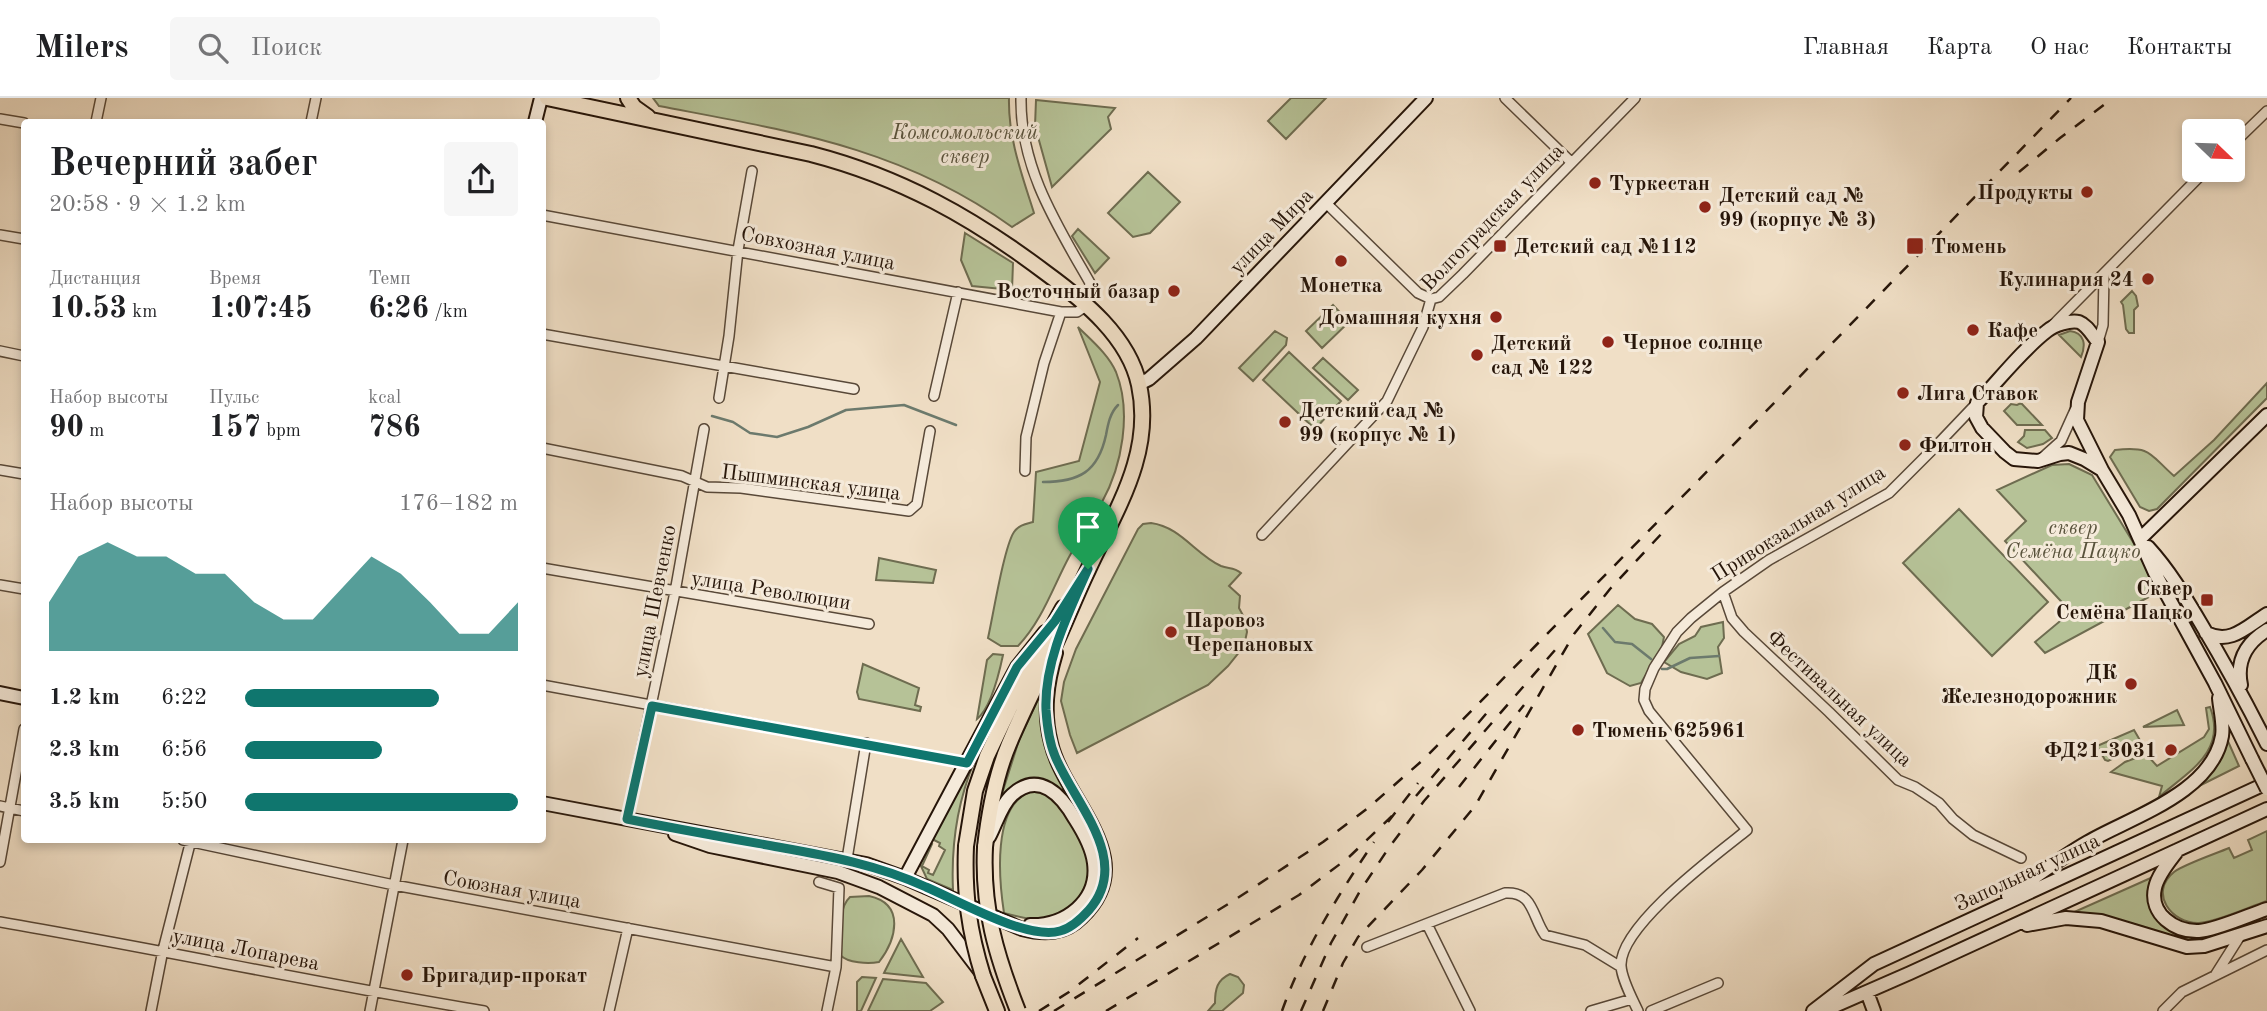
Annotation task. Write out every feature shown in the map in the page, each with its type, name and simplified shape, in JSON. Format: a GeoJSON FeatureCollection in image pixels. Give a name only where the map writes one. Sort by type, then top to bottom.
{"type":"FeatureCollection","features":[{"type":"Feature","properties":{"kind":"main road"},"geometry":{"type":"LineString","coordinates":[[547,98],[587,102],[659,121],[811,154],[895,181],[942,203],[991,233],[1058,282],[1102,321],[1130,363],[1139,384],[1142,422],[1137,462],[1125,494],[1088,569],[987,757],[975,791],[965,846],[966,905],[983,976],[997,1011]]}},
{"type":"Feature","properties":{"kind":"main road"},"geometry":{"type":"LineString","coordinates":[[628,98],[639,112],[659,121]]}},
{"type":"Feature","properties":{"kind":"main road"},"geometry":{"type":"LineString","coordinates":[[1017,1011],[1002,970],[988,917],[984,882],[985,847],[995,785],[1008,746],[1058,625]]}},
{"type":"Feature","properties":{"kind":"street"},"geometry":{"type":"LineString","coordinates":[[97,119],[101,98]]}},
{"type":"Feature","properties":{"kind":"street"},"geometry":{"type":"LineString","coordinates":[[312,119],[316,98]]}},
{"type":"Feature","properties":{"kind":"street"},"geometry":{"type":"LineString","coordinates":[[536,119],[541,98]]}},
{"type":"Feature","properties":{"kind":"street"},"geometry":{"type":"LineString","coordinates":[[1021,98],[1022,128],[1027,153],[1037,184],[1058,228],[1090,283],[1086,306]]}},
{"type":"Feature","properties":{"kind":"street","name":"улица Мира"},"geometry":{"type":"LineString","coordinates":[[1139,384],[1149,379],[1196,338],[1426,98]]}},
{"type":"Feature","properties":{"kind":"street"},"geometry":{"type":"LineString","coordinates":[[1506,98],[1571,162]]}},
{"type":"Feature","properties":{"kind":"street","name":"Волгоградская улица"},"geometry":{"type":"LineString","coordinates":[[1262,535],[1387,401],[1423,327],[1431,299],[1439,297],[1463,274],[1635,98]]}},
{"type":"Feature","properties":{"kind":"street"},"geometry":{"type":"LineString","coordinates":[[2245,132],[2267,111]]}},
{"type":"Feature","properties":{"kind":"street"},"geometry":{"type":"LineString","coordinates":[[0,119],[21,122]]}},
{"type":"Feature","properties":{"kind":"street"},"geometry":{"type":"LineString","coordinates":[[719,398],[738,250],[752,171]]}},
{"type":"Feature","properties":{"kind":"street"},"geometry":{"type":"LineString","coordinates":[[2102,470],[2069,453],[2038,461],[2014,459],[1982,428],[1976,416],[1977,403],[2194,182]]}},
{"type":"Feature","properties":{"kind":"street"},"geometry":{"type":"LineString","coordinates":[[1325,202],[1418,293],[1431,299]]}},
{"type":"Feature","properties":{"kind":"street","name":"Совхозная улица"},"geometry":{"type":"LineString","coordinates":[[546,216],[1061,312],[1077,312],[1086,306]]}},
{"type":"Feature","properties":{"kind":"street"},"geometry":{"type":"LineString","coordinates":[[0,235],[21,238]]}},
{"type":"Feature","properties":{"kind":"street"},"geometry":{"type":"LineString","coordinates":[[2038,461],[2061,441],[2078,402],[2103,325],[2104,275]]}},
{"type":"Feature","properties":{"kind":"street"},"geometry":{"type":"LineString","coordinates":[[934,396],[958,292]]}},
{"type":"Feature","properties":{"kind":"street"},"geometry":{"type":"LineString","coordinates":[[1025,471],[1026,437],[1044,363],[1061,312]]}},
{"type":"Feature","properties":{"kind":"street"},"geometry":{"type":"LineString","coordinates":[[2049,329],[2078,322],[2085,326],[2098,342]]}},
{"type":"Feature","properties":{"kind":"street"},"geometry":{"type":"LineString","coordinates":[[546,335],[854,389]]}},
{"type":"Feature","properties":{"kind":"street"},"geometry":{"type":"LineString","coordinates":[[0,351],[21,355]]}},
{"type":"Feature","properties":{"kind":"street"},"geometry":{"type":"LineString","coordinates":[[2078,402],[2077,420],[2141,538],[2155,573],[2267,789]]}},
{"type":"Feature","properties":{"kind":"street","name":"Привокзальная улица"},"geometry":{"type":"LineString","coordinates":[[1621,967],[1624,950],[1642,923],[1673,891],[1747,830],[1649,711],[1644,700],[1645,689],[1654,668],[1677,632],[1691,618],[1769,560],[1889,492],[1977,403]]}},
{"type":"Feature","properties":{"kind":"street"},"geometry":{"type":"LineString","coordinates":[[2141,538],[2267,415]]}},
{"type":"Feature","properties":{"kind":"street","name":"улица Шевченко"},"geometry":{"type":"LineString","coordinates":[[627,819],[675,592],[704,429]]}},
{"type":"Feature","properties":{"kind":"street","name":"Пышминская улица"},"geometry":{"type":"LineString","coordinates":[[546,449],[682,476],[715,489],[741,488],[906,511],[913,509],[916,504],[930,431]]}},
{"type":"Feature","properties":{"kind":"street"},"geometry":{"type":"LineString","coordinates":[[0,470],[21,474]]}},
{"type":"Feature","properties":{"kind":"street"},"geometry":{"type":"LineString","coordinates":[[2141,538],[2168,569],[2245,699],[2267,744]]}},
{"type":"Feature","properties":{"kind":"street","name":"улица Революции"},"geometry":{"type":"LineString","coordinates":[[546,569],[869,624]]}},
{"type":"Feature","properties":{"kind":"street"},"geometry":{"type":"LineString","coordinates":[[0,585],[21,588]]}},
{"type":"Feature","properties":{"kind":"street","name":"Фестивальная улица"},"geometry":{"type":"LineString","coordinates":[[1723,592],[1732,618],[1744,632],[1891,775],[1939,803],[1973,835],[2021,858]]}},
{"type":"Feature","properties":{"kind":"street"},"geometry":{"type":"LineString","coordinates":[[2206,633],[2218,639],[2231,637],[2267,614]]}},
{"type":"Feature","properties":{"kind":"street"},"geometry":{"type":"LineString","coordinates":[[905,877],[1017,667],[1058,625]]}},
{"type":"Feature","properties":{"kind":"street"},"geometry":{"type":"LineString","coordinates":[[546,804],[847,859],[905,877],[1010,923],[1039,933],[1053,933],[1080,920],[1093,906],[1104,882],[1105,862],[1102,846],[1059,765],[1049,732],[1046,694],[1058,625]]}},
{"type":"Feature","properties":{"kind":"street"},"geometry":{"type":"LineString","coordinates":[[2245,699],[2238,671],[2242,657],[2255,637],[2267,630]]}},
{"type":"Feature","properties":{"kind":"street"},"geometry":{"type":"LineString","coordinates":[[546,686],[967,763]]}},
{"type":"Feature","properties":{"kind":"street"},"geometry":{"type":"LineString","coordinates":[[1977,916],[2090,841],[2167,802],[2196,778],[2215,754],[2222,734],[2218,691]]}},
{"type":"Feature","properties":{"kind":"street"},"geometry":{"type":"LineString","coordinates":[[0,693],[21,697]]}},
{"type":"Feature","properties":{"kind":"street"},"geometry":{"type":"LineString","coordinates":[[0,862],[5,807],[21,741]]}},
{"type":"Feature","properties":{"kind":"street"},"geometry":{"type":"LineString","coordinates":[[847,859],[866,743]]}},
{"type":"Feature","properties":{"kind":"street","name":"Запольная улица"},"geometry":{"type":"LineString","coordinates":[[1813,1011],[1874,964],[2267,783]]}},
{"type":"Feature","properties":{"kind":"street"},"geometry":{"type":"LineString","coordinates":[[985,847],[1008,800],[1017,792],[1032,786],[1051,790],[1062,799],[1090,845],[1094,878],[1088,895],[1077,909],[1052,923],[1010,923]]}},
{"type":"Feature","properties":{"kind":"street","name":"Запольная улица"},"geometry":{"type":"LineString","coordinates":[[1823,1011],[2267,809]]}},
{"type":"Feature","properties":{"kind":"street"},"geometry":{"type":"LineString","coordinates":[[645,822],[710,846],[814,866],[859,878],[933,915],[948,929],[983,976]]}},
{"type":"Feature","properties":{"kind":"street"},"geometry":{"type":"LineString","coordinates":[[151,1011],[188,843]]}},
{"type":"Feature","properties":{"kind":"street","name":"Союзная улица"},"geometry":{"type":"LineString","coordinates":[[197,843],[394,885],[836,967]]}},
{"type":"Feature","properties":{"kind":"street"},"geometry":{"type":"LineString","coordinates":[[370,1011],[402,843]]}},
{"type":"Feature","properties":{"kind":"street"},"geometry":{"type":"LineString","coordinates":[[2180,847],[2161,874],[2155,888],[2155,906],[2167,922],[2181,930],[2201,931],[2267,909]]}},
{"type":"Feature","properties":{"kind":"street"},"geometry":{"type":"LineString","coordinates":[[819,882],[839,888],[836,967],[827,1011]]}},
{"type":"Feature","properties":{"kind":"street"},"geometry":{"type":"LineString","coordinates":[[1367,947],[1505,893],[1521,894],[1528,900],[1545,935],[1585,945],[1621,967],[1638,1011]]}},
{"type":"Feature","properties":{"kind":"street"},"geometry":{"type":"LineString","coordinates":[[1989,936],[2032,923],[2066,918],[2101,921],[2187,947],[2204,947],[2267,926]]}},
{"type":"Feature","properties":{"kind":"street","name":"улица Лопарева"},"geometry":{"type":"LineString","coordinates":[[0,922],[484,1011]]}},
{"type":"Feature","properties":{"kind":"street"},"geometry":{"type":"LineString","coordinates":[[1427,924],[1470,1011]]}},
{"type":"Feature","properties":{"kind":"street"},"geometry":{"type":"LineString","coordinates":[[608,1011],[628,928]]}},
{"type":"Feature","properties":{"kind":"street"},"geometry":{"type":"LineString","coordinates":[[2216,975],[2241,936]]}},
{"type":"Feature","properties":{"kind":"street"},"geometry":{"type":"LineString","coordinates":[[2163,1011],[2182,992],[2267,950]]}},
{"type":"Feature","properties":{"kind":"street"},"geometry":{"type":"LineString","coordinates":[[1651,1011],[1718,983]]}},
{"type":"Feature","properties":{"kind":"street"},"geometry":{"type":"LineString","coordinates":[[1867,992],[1874,1011]]}},
{"type":"Feature","properties":{"kind":"street"},"geometry":{"type":"LineString","coordinates":[[1591,1011],[1632,999]]}},
{"type":"Feature","properties":{"kind":"green space","name":"Комсомольский сквер"},"geometry":{"type":"Polygon","coordinates":[[[653,98],[1009,98],[1013,142],[1034,213],[1012,227],[970,200],[886,160],[799,134],[659,106],[653,98]]]}},
{"type":"Feature","properties":{"kind":"green space"},"geometry":{"type":"Polygon","coordinates":[[[1291,98],[1326,98],[1286,139],[1268,121],[1291,98]]]}},
{"type":"Feature","properties":{"kind":"green space"},"geometry":{"type":"Polygon","coordinates":[[[1036,100],[1115,108],[1108,117],[1111,129],[1052,187],[1035,126],[1036,100]]]}},
{"type":"Feature","properties":{"kind":"green space"},"geometry":{"type":"Polygon","coordinates":[[[1148,172],[1180,202],[1150,233],[1133,237],[1108,213],[1148,172]]]}},
{"type":"Feature","properties":{"kind":"green space"},"geometry":{"type":"Polygon","coordinates":[[[1078,229],[1109,258],[1095,273],[1072,236],[1078,229]]]}},
{"type":"Feature","properties":{"kind":"green space"},"geometry":{"type":"Polygon","coordinates":[[[965,233],[1013,263],[1012,290],[972,286],[961,260],[965,233]]]}},
{"type":"Feature","properties":{"kind":"green space"},"geometry":{"type":"Polygon","coordinates":[[[2132,291],[2138,306],[2134,310],[2134,333],[2129,333],[2121,302],[2132,291]]]}},
{"type":"Feature","properties":{"kind":"green space"},"geometry":{"type":"Polygon","coordinates":[[[1333,305],[1349,322],[1322,348],[1306,331],[1333,305]]]}},
{"type":"Feature","properties":{"kind":"green space"},"geometry":{"type":"Polygon","coordinates":[[[1078,327],[1104,354],[1116,372],[1121,388],[1124,421],[1119,456],[1102,502],[1069,557],[1034,626],[1018,646],[1001,646],[988,638],[1010,540],[1018,528],[1033,522],[1036,472],[1079,461],[1100,382],[1078,327]]]}},
{"type":"Feature","properties":{"kind":"green space"},"geometry":{"type":"Polygon","coordinates":[[[1275,331],[1287,338],[1286,345],[1253,381],[1239,368],[1275,331]]]}},
{"type":"Feature","properties":{"kind":"green space"},"geometry":{"type":"Polygon","coordinates":[[[2070,331],[2079,334],[2083,340],[2081,357],[2059,335],[2070,331]]]}},
{"type":"Feature","properties":{"kind":"green space"},"geometry":{"type":"Polygon","coordinates":[[[1289,352],[1341,401],[1315,429],[1263,380],[1289,352]]]}},
{"type":"Feature","properties":{"kind":"green space"},"geometry":{"type":"Polygon","coordinates":[[[1323,358],[1358,390],[1348,400],[1313,368],[1323,358]]]}},
{"type":"Feature","properties":{"kind":"green space"},"geometry":{"type":"Polygon","coordinates":[[[2267,383],[2267,398],[2157,509],[2149,511],[2140,507],[2110,457],[2115,450],[2136,449],[2149,453],[2174,476],[2214,440],[2267,383]]]}},
{"type":"Feature","properties":{"kind":"green space"},"geometry":{"type":"Polygon","coordinates":[[[2021,403],[2042,425],[2017,425],[2004,411],[2011,404],[2021,403]]]}},
{"type":"Feature","properties":{"kind":"green space"},"geometry":{"type":"Polygon","coordinates":[[[2025,430],[2045,430],[2052,438],[2043,444],[2027,448],[2018,442],[2024,436],[2025,430]]]}},
{"type":"Feature","properties":{"kind":"green space","name":"сквер Семёна Пацко"},"geometry":{"type":"Polygon","coordinates":[[[2069,464],[2092,475],[2136,547],[2158,592],[2045,653],[2035,642],[2071,612],[2005,541],[2026,521],[1997,490],[2052,465],[2069,464]]]}},
{"type":"Feature","properties":{"kind":"green space"},"geometry":{"type":"Polygon","coordinates":[[[1959,509],[2048,602],[1992,656],[1903,563],[1959,509]]]}},
{"type":"Feature","properties":{"kind":"green space"},"geometry":{"type":"Polygon","coordinates":[[[1151,523],[1171,530],[1221,566],[1241,573],[1229,586],[1240,596],[1239,608],[1245,619],[1247,632],[1244,646],[1208,685],[1077,753],[1061,701],[1064,682],[1076,649],[1138,529],[1143,524],[1151,523]]]}},
{"type":"Feature","properties":{"kind":"green space"},"geometry":{"type":"Polygon","coordinates":[[[879,558],[936,570],[933,583],[876,580],[879,558]]]}},
{"type":"Feature","properties":{"kind":"green space"},"geometry":{"type":"Polygon","coordinates":[[[1618,605],[1635,619],[1652,624],[1664,637],[1662,647],[1641,683],[1630,686],[1607,673],[1588,634],[1618,605]]]}},
{"type":"Feature","properties":{"kind":"green space"},"geometry":{"type":"Polygon","coordinates":[[[1723,622],[1724,638],[1718,647],[1722,673],[1707,679],[1681,672],[1664,662],[1679,644],[1695,636],[1701,627],[1723,622]]]}},
{"type":"Feature","properties":{"kind":"green space"},"geometry":{"type":"Polygon","coordinates":[[[993,654],[1003,655],[990,699],[977,719],[987,660],[993,654]]]}},
{"type":"Feature","properties":{"kind":"green space"},"geometry":{"type":"Polygon","coordinates":[[[863,664],[919,688],[915,705],[921,707],[920,711],[859,699],[857,692],[863,664]]]}},
{"type":"Feature","properties":{"kind":"green space"},"geometry":{"type":"Polygon","coordinates":[[[1041,693],[1041,709],[1068,794],[1047,781],[1032,780],[1019,783],[1001,797],[1019,740],[1041,693]]]}},
{"type":"Feature","properties":{"kind":"green space"},"geometry":{"type":"Polygon","coordinates":[[[2210,707],[2214,723],[2209,748],[2193,769],[2159,797],[2162,786],[2111,772],[2125,762],[2146,754],[2157,766],[2204,737],[2209,729],[2206,708],[2210,707]]]}},
{"type":"Feature","properties":{"kind":"green space"},"geometry":{"type":"Polygon","coordinates":[[[2177,710],[2184,725],[2143,727],[2177,710]]]}},
{"type":"Feature","properties":{"kind":"green space"},"geometry":{"type":"Polygon","coordinates":[[[2134,730],[2141,742],[2139,746],[2105,760],[2097,746],[2134,730]]]}},
{"type":"Feature","properties":{"kind":"green space"},"geometry":{"type":"Polygon","coordinates":[[[2227,739],[2239,766],[2193,789],[2218,761],[2227,739]]]}},
{"type":"Feature","properties":{"kind":"green space"},"geometry":{"type":"Polygon","coordinates":[[[972,759],[975,760],[956,824],[953,890],[927,879],[919,862],[927,842],[932,844],[922,866],[933,875],[945,850],[939,846],[940,843],[930,838],[972,759]]]}},
{"type":"Feature","properties":{"kind":"green space"},"geometry":{"type":"Polygon","coordinates":[[[1030,792],[1045,794],[1066,814],[1080,839],[1088,862],[1086,884],[1075,902],[1057,914],[1036,919],[1004,913],[1000,864],[1001,845],[1009,812],[1018,800],[1030,792]]]}},
{"type":"Feature","properties":{"kind":"green space"},"geometry":{"type":"Polygon","coordinates":[[[2267,831],[2267,901],[2199,923],[2189,922],[2172,913],[2163,898],[2163,889],[2174,872],[2229,848],[2234,858],[2252,850],[2248,840],[2267,831]]]}},
{"type":"Feature","properties":{"kind":"green space"},"geometry":{"type":"Polygon","coordinates":[[[2153,877],[2167,928],[2187,935],[2208,935],[2210,939],[2184,942],[2072,913],[2153,877]]]}},
{"type":"Feature","properties":{"kind":"green space"},"geometry":{"type":"Polygon","coordinates":[[[869,896],[881,900],[889,907],[894,924],[890,944],[879,962],[864,963],[840,955],[840,924],[843,909],[850,897],[869,896]]]}},
{"type":"Feature","properties":{"kind":"green space"},"geometry":{"type":"Polygon","coordinates":[[[901,939],[923,977],[884,973],[901,939]]]}},
{"type":"Feature","properties":{"kind":"green space"},"geometry":{"type":"Polygon","coordinates":[[[1230,974],[1238,977],[1244,985],[1243,993],[1222,1011],[1208,1011],[1215,1003],[1216,989],[1220,982],[1230,974]]]}},
{"type":"Feature","properties":{"kind":"green space"},"geometry":{"type":"Polygon","coordinates":[[[862,977],[876,978],[861,1011],[857,1011],[857,982],[862,977]]]}},
{"type":"Feature","properties":{"kind":"green space"},"geometry":{"type":"Polygon","coordinates":[[[883,979],[926,983],[943,1002],[930,1011],[868,1011],[883,979]]]}},
{"type":"Feature","properties":{"kind":"waterway"},"geometry":{"type":"LineString","coordinates":[[712,416],[733,422],[750,433],[777,437],[846,410],[904,405],[956,425]]}},
{"type":"Feature","properties":{"kind":"waterway"},"geometry":{"type":"LineString","coordinates":[[1043,482],[1077,477],[1092,466],[1098,458],[1110,419],[1118,405]]}},
{"type":"Feature","properties":{"kind":"waterway"},"geometry":{"type":"LineString","coordinates":[[1603,628],[1615,642],[1632,644],[1651,659]]}},
{"type":"Feature","properties":{"kind":"waterway"},"geometry":{"type":"LineString","coordinates":[[1662,669],[1690,658],[1719,656]]}},
{"type":"Feature","properties":{"kind":"railway"},"geometry":{"type":"LineString","coordinates":[[1054,1011],[1323,842],[1368,808],[1424,759],[2071,98]]}},
{"type":"Feature","properties":{"kind":"railway"},"geometry":{"type":"LineString","coordinates":[[2019,172],[2113,98]]}},
{"type":"Feature","properties":{"kind":"railway"},"geometry":{"type":"LineString","coordinates":[[1323,1011],[1343,963],[1358,937],[1422,870],[1475,806],[1574,634],[1610,589],[1664,531]]}},
{"type":"Feature","properties":{"kind":"railway"},"geometry":{"type":"LineString","coordinates":[[1301,1011],[1331,943],[1360,891],[1388,849],[1424,801],[1562,642]]}},
{"type":"Feature","properties":{"kind":"railway"},"geometry":{"type":"LineString","coordinates":[[1459,787],[1524,705]]}},
{"type":"Feature","properties":{"kind":"railway"},"geometry":{"type":"LineString","coordinates":[[1416,796],[1491,708]]}},
{"type":"Feature","properties":{"kind":"railway"},"geometry":{"type":"LineString","coordinates":[[1388,822],[1418,783]]}},
{"type":"Feature","properties":{"kind":"railway"},"geometry":{"type":"LineString","coordinates":[[1106,1011],[1299,895],[1348,858],[1392,816]]}},
{"type":"Feature","properties":{"kind":"railway"},"geometry":{"type":"LineString","coordinates":[[1282,1011],[1322,924],[1374,842]]}},
{"type":"Feature","properties":{"kind":"railway"},"geometry":{"type":"LineString","coordinates":[[1039,1011],[1069,992],[1138,938]]}},
{"type":"Feature","properties":{"kind":"place","name":"Туркестан"},"geometry":{"type":"Point","coordinates":[1595,183]}},
{"type":"Feature","properties":{"kind":"place","name":"Продукты"},"geometry":{"type":"Point","coordinates":[2087,192]}},
{"type":"Feature","properties":{"kind":"place","name":"Детский сад № 99 (корпус № 3)"},"geometry":{"type":"Point","coordinates":[1705,207]}},
{"type":"Feature","properties":{"kind":"place","name":"Детский сад №112"},"geometry":{"type":"Point","coordinates":[1500,246]}},
{"type":"Feature","properties":{"kind":"place","name":"Тюмень"},"geometry":{"type":"Point","coordinates":[1915,246]}},
{"type":"Feature","properties":{"kind":"place","name":"Монетка"},"geometry":{"type":"Point","coordinates":[1341,261]}},
{"type":"Feature","properties":{"kind":"place","name":"Кулинария 24"},"geometry":{"type":"Point","coordinates":[2148,279]}},
{"type":"Feature","properties":{"kind":"place","name":"Восточный базар"},"geometry":{"type":"Point","coordinates":[1174,291]}},
{"type":"Feature","properties":{"kind":"place","name":"Домашняя кухня"},"geometry":{"type":"Point","coordinates":[1496,317]}},
{"type":"Feature","properties":{"kind":"place","name":"Кафе"},"geometry":{"type":"Point","coordinates":[1973,330]}},
{"type":"Feature","properties":{"kind":"place","name":"Черное солнце"},"geometry":{"type":"Point","coordinates":[1608,342]}},
{"type":"Feature","properties":{"kind":"place","name":"Детский сад № 122"},"geometry":{"type":"Point","coordinates":[1477,355]}},
{"type":"Feature","properties":{"kind":"place","name":"Лига Ставок"},"geometry":{"type":"Point","coordinates":[1903,393]}},
{"type":"Feature","properties":{"kind":"place","name":"Детский сад № 99 (корпус № 1)"},"geometry":{"type":"Point","coordinates":[1285,422]}},
{"type":"Feature","properties":{"kind":"place","name":"Филтон"},"geometry":{"type":"Point","coordinates":[1905,445]}},
{"type":"Feature","properties":{"kind":"place","name":"Сквер Семёна Пацко"},"geometry":{"type":"Point","coordinates":[2207,600]}},
{"type":"Feature","properties":{"kind":"place","name":"Паровоз Черепановых"},"geometry":{"type":"Point","coordinates":[1171,632]}},
{"type":"Feature","properties":{"kind":"place","name":"ДК Железнодорожник"},"geometry":{"type":"Point","coordinates":[2131,684]}},
{"type":"Feature","properties":{"kind":"place","name":"Тюмень 625961"},"geometry":{"type":"Point","coordinates":[1578,730]}},
{"type":"Feature","properties":{"kind":"place","name":"ФД21-3031"},"geometry":{"type":"Point","coordinates":[2171,750]}},
{"type":"Feature","properties":{"kind":"place","name":"Бригадир-прокат"},"geometry":{"type":"Point","coordinates":[407,975]}},
{"type":"Feature","properties":{"kind":"route"},"geometry":{"type":"LineString","coordinates":[[1088,569],[1062,629],[1052,664],[1046,694],[1047,719],[1054,754],[1098,835],[1105,855],[1105,873],[1104,882],[1093,906],[1080,920],[1067,928],[1045,933],[1023,929],[905,877],[847,859],[627,819],[652,706],[967,763],[1017,667],[1055,621],[1088,569]]}}]}
